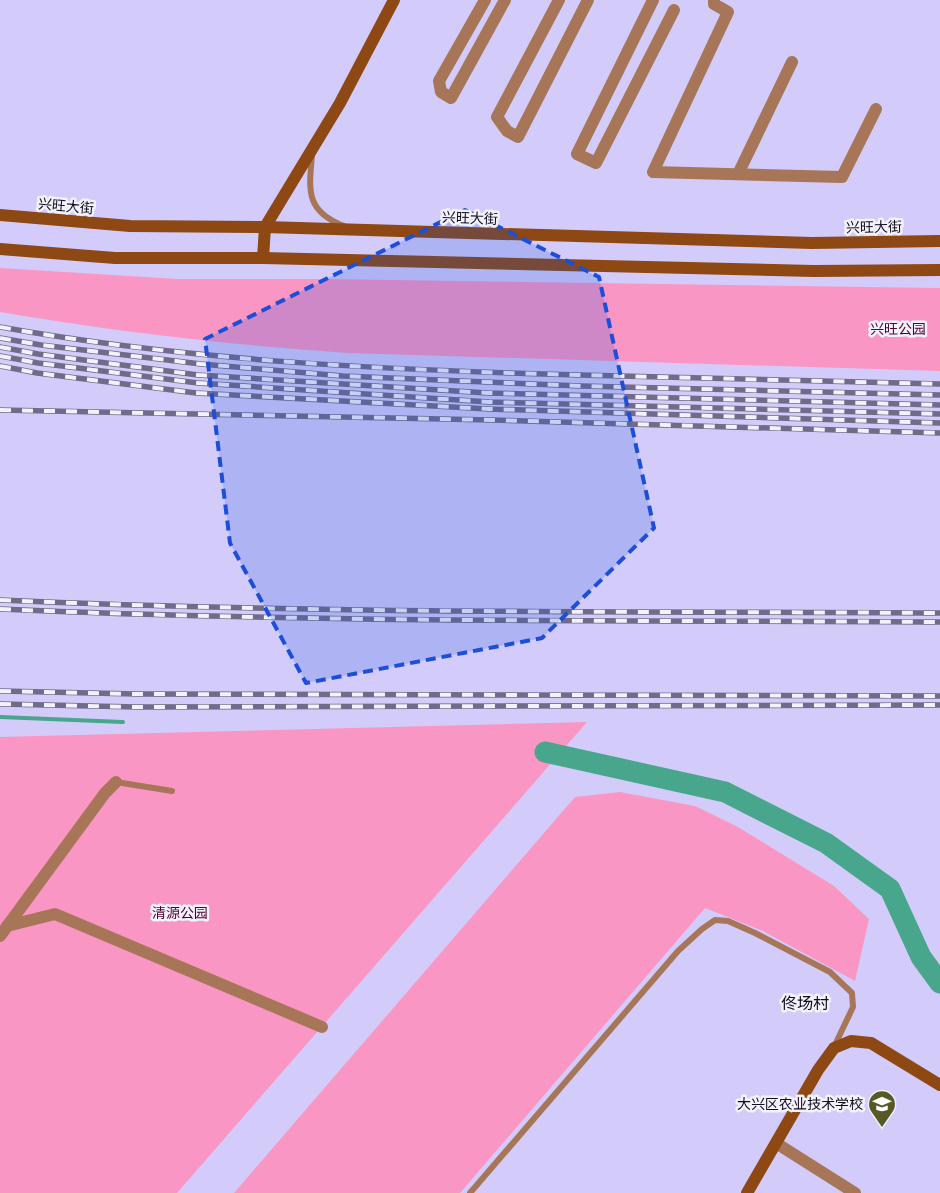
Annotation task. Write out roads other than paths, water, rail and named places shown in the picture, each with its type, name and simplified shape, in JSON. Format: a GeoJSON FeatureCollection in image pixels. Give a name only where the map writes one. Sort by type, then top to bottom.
{"type":"FeatureCollection","features":[{"type":"Feature","properties":{"kind":"main road"},"geometry":{"type":"LineString","coordinates":[[263,258],[265,227],[340,102],[394,0]]}},
{"type":"Feature","properties":{"kind":"main road","name":"兴旺大街"},"geometry":{"type":"LineString","coordinates":[[0,215],[130,226],[354,229],[812,243],[939,240]]}},
{"type":"Feature","properties":{"kind":"main road"},"geometry":{"type":"LineString","coordinates":[[0,249],[115,258],[263,258],[804,270],[940,270]]}},
{"type":"Feature","properties":{"kind":"main road"},"geometry":{"type":"LineString","coordinates":[[747,1193],[818,1070],[834,1048],[851,1041],[871,1043],[940,1085]]}},
{"type":"Feature","properties":{"kind":"street"},"geometry":{"type":"LineString","coordinates":[[485,0],[439,80],[440,92],[451,98],[505,0]]}},
{"type":"Feature","properties":{"kind":"street"},"geometry":{"type":"LineString","coordinates":[[559,0],[497,117],[507,130],[518,137],[588,0]]}},
{"type":"Feature","properties":{"kind":"street"},"geometry":{"type":"LineString","coordinates":[[653,0],[577,154],[596,162],[674,10]]}},
{"type":"Feature","properties":{"kind":"street"},"geometry":{"type":"LineString","coordinates":[[714,0],[714,4],[728,12],[653,172],[842,176],[876,109]]}},
{"type":"Feature","properties":{"kind":"street"},"geometry":{"type":"LineString","coordinates":[[738,174],[792,62]]}},
{"type":"Feature","properties":{"kind":"street"},"geometry":{"type":"LineString","coordinates":[[4,931],[105,793],[116,782]]}},
{"type":"Feature","properties":{"kind":"street"},"geometry":{"type":"LineString","coordinates":[[4,931],[55,914],[322,1027]]}},
{"type":"Feature","properties":{"kind":"street"},"geometry":{"type":"LineString","coordinates":[[776,1143],[855,1193]]}},
{"type":"Feature","properties":{"kind":"lane"},"geometry":{"type":"LineString","coordinates":[[313,147],[310,187],[312,201],[320,212],[334,222],[354,229]]}},
{"type":"Feature","properties":{"kind":"lane"},"geometry":{"type":"LineString","coordinates":[[116,782],[172,791]]}},
{"type":"Feature","properties":{"kind":"lane"},"geometry":{"type":"LineString","coordinates":[[470,1193],[678,951],[702,929],[716,920],[728,921],[755,933],[830,972],[852,994],[853,1007],[834,1048]]}},
{"type":"Feature","properties":{"kind":"waterway"},"geometry":{"type":"LineString","coordinates":[[0,717],[123,722]]}},
{"type":"Feature","properties":{"kind":"waterway"},"geometry":{"type":"LineString","coordinates":[[545,752],[725,792],[826,843],[890,889],[921,957],[940,983]]}},
{"type":"Feature","properties":{"kind":"railway"},"geometry":{"type":"LineString","coordinates":[[0,327],[72,339],[216,356],[362,367],[507,373],[940,384]]}},
{"type":"Feature","properties":{"kind":"railway"},"geometry":{"type":"LineString","coordinates":[[0,338],[41,345],[201,364],[343,376],[581,386],[940,395]]}},
{"type":"Feature","properties":{"kind":"railway"},"geometry":{"type":"LineString","coordinates":[[0,347],[38,354],[198,375],[488,393],[940,405]]}},
{"type":"Feature","properties":{"kind":"railway"},"geometry":{"type":"LineString","coordinates":[[0,356],[38,363],[198,383],[489,402],[940,414]]}},
{"type":"Feature","properties":{"kind":"railway"},"geometry":{"type":"LineString","coordinates":[[0,366],[37,373],[196,393],[489,409],[940,423]]}},
{"type":"Feature","properties":{"kind":"railway"},"geometry":{"type":"LineString","coordinates":[[0,410],[492,420],[940,433]]}},
{"type":"Feature","properties":{"kind":"railway"},"geometry":{"type":"LineString","coordinates":[[0,600],[352,610],[940,613]]}},
{"type":"Feature","properties":{"kind":"railway"},"geometry":{"type":"LineString","coordinates":[[0,609],[352,619],[940,622]]}},
{"type":"Feature","properties":{"kind":"railway"},"geometry":{"type":"LineString","coordinates":[[0,691],[137,694],[940,696]]}},
{"type":"Feature","properties":{"kind":"railway"},"geometry":{"type":"LineString","coordinates":[[0,704],[137,707],[940,705]]}},
{"type":"Feature","properties":{"kind":"place","name":"大兴区农业技术学校"},"geometry":{"type":"Point","coordinates":[882,1128]}},
{"type":"Feature","properties":{"kind":"district","name":"佟场村"},"geometry":{"type":"Point","coordinates":[805,1003]}},
{"type":"Feature","properties":{"kind":"park label","name":"兴旺公园"},"geometry":{"type":"Point","coordinates":[898,329]}},
{"type":"Feature","properties":{"kind":"park label","name":"清源公园"},"geometry":{"type":"Point","coordinates":[180,913]}}]}
